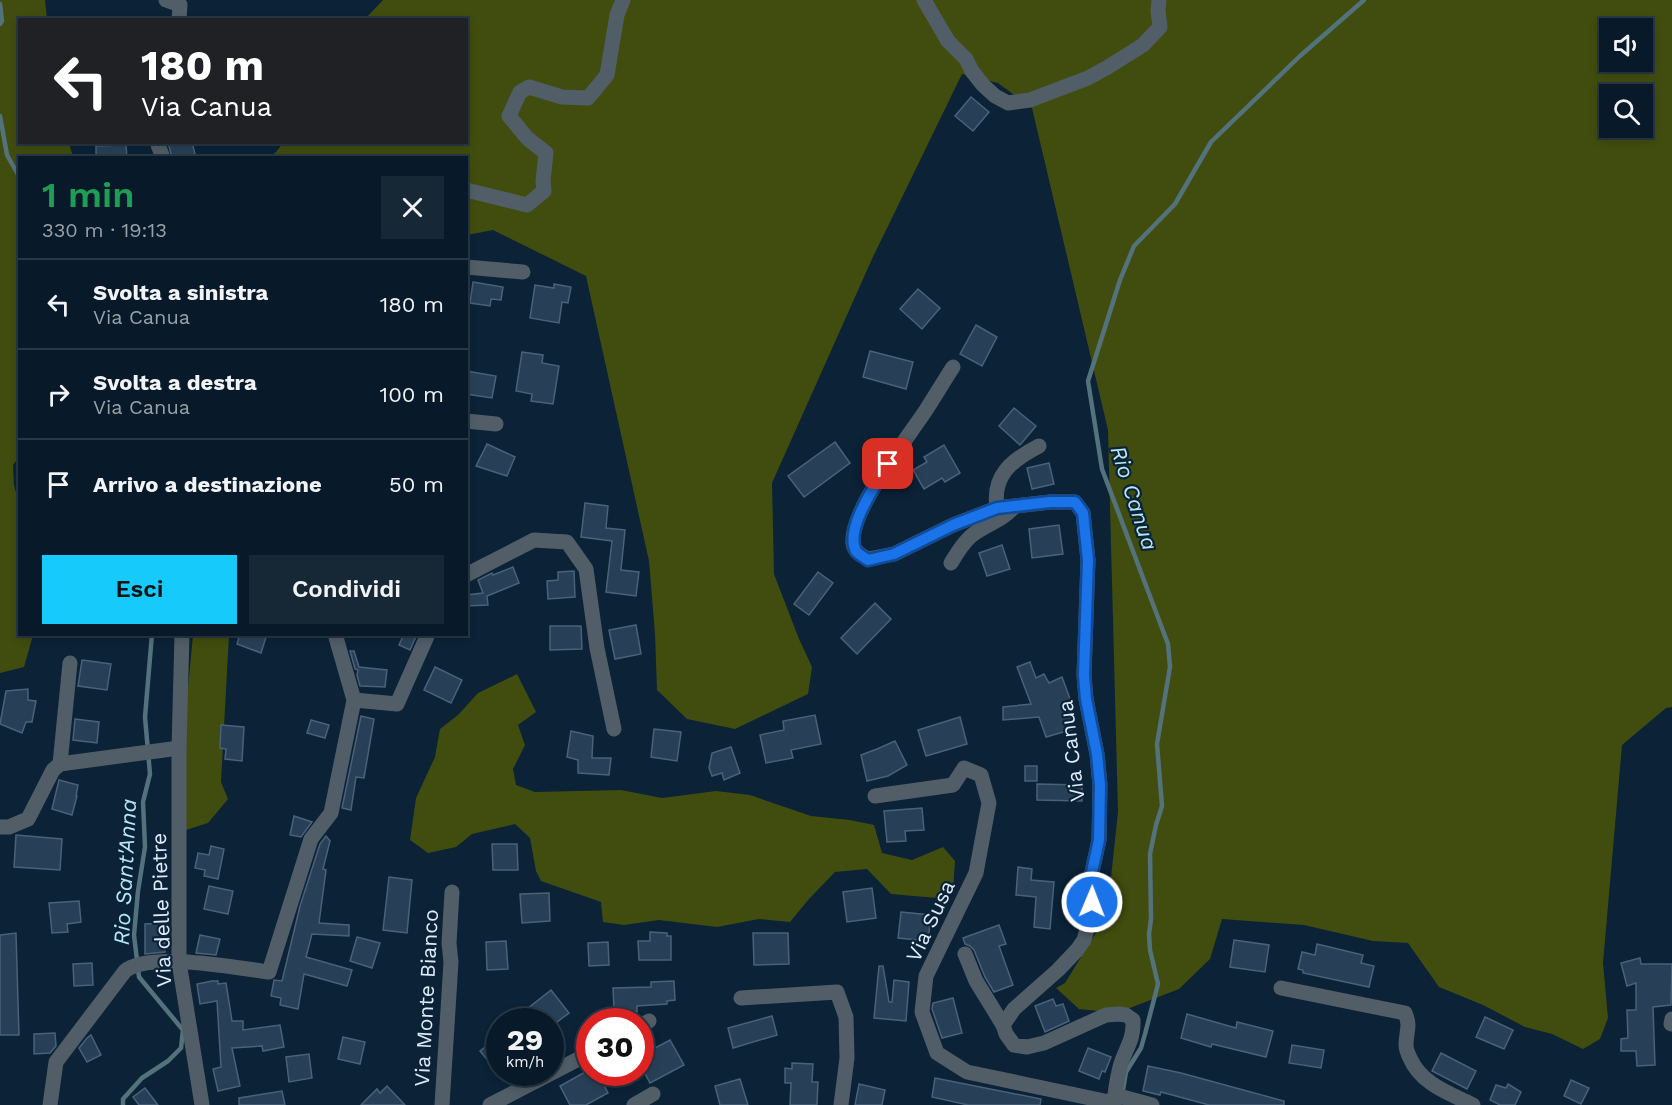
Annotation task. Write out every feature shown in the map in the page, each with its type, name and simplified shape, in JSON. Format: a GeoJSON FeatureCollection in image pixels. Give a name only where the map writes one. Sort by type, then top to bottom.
{"type":"FeatureCollection","features":[{"type":"Feature","properties":{"kind":"street"},"geometry":{"type":"LineString","coordinates":[[166,0],[180,5],[179,18]]}},
{"type":"Feature","properties":{"kind":"street"},"geometry":{"type":"LineString","coordinates":[[468,190],[527,205],[544,190],[546,153],[527,138],[509,116],[520,92],[529,87],[562,97],[588,98],[607,75],[617,15],[623,0]]}},
{"type":"Feature","properties":{"kind":"street"},"geometry":{"type":"LineString","coordinates":[[924,0],[948,41],[966,59],[983,85],[994,96],[1008,103],[1030,100],[1088,78],[1143,45],[1160,27],[1159,0]]}},
{"type":"Feature","properties":{"kind":"street"},"geometry":{"type":"LineString","coordinates":[[468,267],[523,272]]}},
{"type":"Feature","properties":{"kind":"street","name":"Via Canua"},"geometry":{"type":"LineString","coordinates":[[953,367],[888,464],[857,517],[853,543],[857,553],[868,560],[894,554],[953,525],[997,508],[1050,502],[1075,502],[1083,513],[1088,560],[1084,675],[1100,785],[1099,840],[1092,872],[1089,926],[1077,950],[1014,1009],[1003,1025]]}},
{"type":"Feature","properties":{"kind":"street"},"geometry":{"type":"LineString","coordinates":[[468,421],[496,424]]}},
{"type":"Feature","properties":{"kind":"street"},"geometry":{"type":"LineString","coordinates":[[997,508],[995,498],[1001,475],[1020,457],[1039,446]]}},
{"type":"Feature","properties":{"kind":"street"},"geometry":{"type":"LineString","coordinates":[[951,563],[960,547],[973,535],[1006,516],[1015,506]]}},
{"type":"Feature","properties":{"kind":"street"},"geometry":{"type":"LineString","coordinates":[[468,574],[534,540],[567,542],[586,569],[597,648],[614,729]]}},
{"type":"Feature","properties":{"kind":"street","name":"Via delle Pietre"},"geometry":{"type":"LineString","coordinates":[[182,636],[175,748],[179,962],[202,1105]]}},
{"type":"Feature","properties":{"kind":"street"},"geometry":{"type":"LineString","coordinates":[[50,1105],[56,1062],[131,966],[179,962],[269,972],[311,839],[331,813],[354,700],[336,636]]}},
{"type":"Feature","properties":{"kind":"street"},"geometry":{"type":"LineString","coordinates":[[354,700],[397,704],[427,636]]}},
{"type":"Feature","properties":{"kind":"street"},"geometry":{"type":"LineString","coordinates":[[60,764],[70,663]]}},
{"type":"Feature","properties":{"kind":"street"},"geometry":{"type":"LineString","coordinates":[[0,827],[9,827],[28,819],[53,770],[60,764],[175,748]]}},
{"type":"Feature","properties":{"kind":"street","name":"Via Susa"},"geometry":{"type":"LineString","coordinates":[[875,796],[952,785],[964,768],[981,775],[989,803],[976,873],[926,976],[922,1012],[937,1053],[967,1072],[1114,1101]]}},
{"type":"Feature","properties":{"kind":"street","name":"Via Monte Bianco"},"geometry":{"type":"LineString","coordinates":[[442,1105],[451,962],[449,943],[452,892]]}},
{"type":"Feature","properties":{"kind":"street"},"geometry":{"type":"LineString","coordinates":[[965,954],[976,981],[1014,1045],[1027,1047],[1044,1043],[1106,1015],[1118,1014],[1133,1020],[1134,1032],[1121,1064],[1114,1101],[1152,1105]]}},
{"type":"Feature","properties":{"kind":"street"},"geometry":{"type":"LineString","coordinates":[[1281,988],[1405,1013],[1409,1021],[1406,1047],[1420,1074],[1431,1084],[1473,1105]]}},
{"type":"Feature","properties":{"kind":"street"},"geometry":{"type":"LineString","coordinates":[[741,998],[837,992],[846,1017],[847,1058],[841,1105]]}},
{"type":"Feature","properties":{"kind":"street"},"geometry":{"type":"LineString","coordinates":[[490,1105],[576,1060]]}},
{"type":"Feature","properties":{"kind":"street"},"geometry":{"type":"LineString","coordinates":[[634,1105],[653,1094]]}},
{"type":"Feature","properties":{"kind":"green space"},"geometry":{"type":"Polygon","coordinates":[[[0,0],[45,0],[47,18],[18,18],[18,144],[69,144],[73,156],[18,156],[18,459],[13,465],[14,485],[18,500],[18,636],[33,636],[24,667],[0,673],[0,0]]]}},
{"type":"Feature","properties":{"kind":"green space"},"geometry":{"type":"Polygon","coordinates":[[[383,0],[1672,0],[1672,707],[1666,708],[1622,745],[1603,963],[1608,1018],[1600,1039],[1583,1049],[1552,1034],[1525,1027],[1483,1005],[1439,987],[1408,943],[1373,941],[1304,925],[1222,919],[1210,959],[1179,989],[1117,1013],[1079,1009],[1056,988],[1065,983],[1107,915],[1118,812],[1108,430],[1032,108],[998,83],[962,74],[872,259],[772,483],[774,574],[812,667],[808,694],[735,729],[687,719],[657,690],[649,561],[586,276],[493,230],[468,235],[468,156],[271,156],[282,144],[468,144],[468,18],[366,18],[383,0]]]}},
{"type":"Feature","properties":{"kind":"green space"},"geometry":{"type":"Polygon","coordinates":[[[193,636],[229,636],[221,782],[228,799],[208,823],[183,831],[185,719],[193,636]]]}},
{"type":"Feature","properties":{"kind":"green space"},"geometry":{"type":"Polygon","coordinates":[[[517,674],[536,712],[518,725],[525,745],[513,769],[516,785],[535,792],[621,790],[662,798],[716,791],[750,795],[811,816],[874,825],[882,853],[912,860],[943,847],[955,861],[953,890],[937,898],[891,894],[867,869],[835,872],[790,922],[759,919],[717,927],[659,920],[624,925],[603,922],[601,902],[541,881],[536,871],[530,838],[515,824],[472,834],[456,847],[428,853],[410,840],[416,798],[435,757],[440,729],[458,715],[478,693],[517,674]]]}},
{"type":"Feature","properties":{"kind":"building"},"geometry":{"type":"Polygon","coordinates":[[[971,97],[989,112],[973,131],[955,116],[971,97]]]}},
{"type":"Feature","properties":{"kind":"building"},"geometry":{"type":"Polygon","coordinates":[[[168,144],[192,144],[196,156],[172,156],[168,144]]]}},
{"type":"Feature","properties":{"kind":"building"},"geometry":{"type":"Polygon","coordinates":[[[126,145],[127,156],[96,156],[96,146],[126,145]]]}},
{"type":"Feature","properties":{"kind":"building"},"geometry":{"type":"Polygon","coordinates":[[[473,282],[503,287],[501,300],[491,299],[490,306],[470,303],[473,282]]]}},
{"type":"Feature","properties":{"kind":"building"},"geometry":{"type":"Polygon","coordinates":[[[554,284],[571,287],[568,303],[562,302],[559,323],[530,318],[535,285],[554,288],[554,284]]]}},
{"type":"Feature","properties":{"kind":"building"},"geometry":{"type":"Polygon","coordinates":[[[918,289],[940,308],[922,329],[900,309],[918,289]]]}},
{"type":"Feature","properties":{"kind":"building"},"geometry":{"type":"Polygon","coordinates":[[[976,325],[997,337],[982,366],[960,354],[976,325]]]}},
{"type":"Feature","properties":{"kind":"building"},"geometry":{"type":"Polygon","coordinates":[[[870,351],[913,362],[906,389],[863,377],[870,351]]]}},
{"type":"Feature","properties":{"kind":"building"},"geometry":{"type":"Polygon","coordinates":[[[522,352],[543,355],[542,363],[559,366],[553,404],[531,401],[532,394],[516,391],[522,352]]]}},
{"type":"Feature","properties":{"kind":"building"},"geometry":{"type":"Polygon","coordinates":[[[468,371],[496,376],[492,398],[468,394],[468,371]]]}},
{"type":"Feature","properties":{"kind":"building"},"geometry":{"type":"Polygon","coordinates":[[[1014,408],[1036,426],[1020,445],[999,426],[1014,408]]]}},
{"type":"Feature","properties":{"kind":"building"},"geometry":{"type":"Polygon","coordinates":[[[835,442],[850,463],[804,497],[788,476],[835,442]]]}},
{"type":"Feature","properties":{"kind":"building"},"geometry":{"type":"Polygon","coordinates":[[[487,444],[515,457],[507,476],[476,466],[487,444]]]}},
{"type":"Feature","properties":{"kind":"building"},"geometry":{"type":"Polygon","coordinates":[[[944,445],[960,473],[945,482],[942,478],[924,489],[913,470],[927,462],[924,457],[944,445]]]}},
{"type":"Feature","properties":{"kind":"building"},"geometry":{"type":"Polygon","coordinates":[[[1049,463],[1054,484],[1032,489],[1027,468],[1049,463]]]}},
{"type":"Feature","properties":{"kind":"building"},"geometry":{"type":"Polygon","coordinates":[[[585,503],[608,506],[606,528],[625,530],[621,570],[639,572],[636,596],[606,592],[612,541],[581,537],[585,503]]]}},
{"type":"Feature","properties":{"kind":"building"},"geometry":{"type":"Polygon","coordinates":[[[1059,525],[1063,554],[1032,558],[1029,529],[1059,525]]]}},
{"type":"Feature","properties":{"kind":"building"},"geometry":{"type":"Polygon","coordinates":[[[1002,545],[1010,569],[987,576],[979,553],[1002,545]]]}},
{"type":"Feature","properties":{"kind":"building"},"geometry":{"type":"Polygon","coordinates":[[[513,567],[519,583],[487,596],[488,605],[468,606],[468,595],[483,593],[478,580],[492,573],[493,575],[513,567]]]}},
{"type":"Feature","properties":{"kind":"building"},"geometry":{"type":"Polygon","coordinates":[[[574,571],[575,597],[548,599],[547,581],[558,580],[558,572],[574,571]]]}},
{"type":"Feature","properties":{"kind":"building"},"geometry":{"type":"Polygon","coordinates":[[[818,572],[833,583],[809,615],[794,604],[818,572]]]}},
{"type":"Feature","properties":{"kind":"building"},"geometry":{"type":"Polygon","coordinates":[[[875,603],[891,619],[857,654],[841,638],[875,603]]]}},
{"type":"Feature","properties":{"kind":"building"},"geometry":{"type":"Polygon","coordinates":[[[636,625],[641,654],[615,659],[609,630],[636,625]]]}},
{"type":"Feature","properties":{"kind":"building"},"geometry":{"type":"Polygon","coordinates":[[[550,626],[581,626],[582,649],[550,650],[550,626]]]}},
{"type":"Feature","properties":{"kind":"building"},"geometry":{"type":"Polygon","coordinates":[[[239,636],[266,636],[261,653],[237,644],[239,636]]]}},
{"type":"Feature","properties":{"kind":"building"},"geometry":{"type":"Polygon","coordinates":[[[403,636],[416,636],[410,650],[399,645],[403,636]]]}},
{"type":"Feature","properties":{"kind":"building"},"geometry":{"type":"Polygon","coordinates":[[[350,651],[354,651],[359,667],[387,670],[385,687],[360,686],[358,670],[355,669],[350,651]]]}},
{"type":"Feature","properties":{"kind":"building"},"geometry":{"type":"Polygon","coordinates":[[[82,660],[111,664],[107,690],[78,686],[82,660]]]}},
{"type":"Feature","properties":{"kind":"building"},"geometry":{"type":"Polygon","coordinates":[[[1030,662],[1036,678],[1044,674],[1049,683],[1062,677],[1073,707],[1069,709],[1074,729],[1046,737],[1039,717],[1003,720],[1003,707],[1031,704],[1017,667],[1030,662]]]}},
{"type":"Feature","properties":{"kind":"building"},"geometry":{"type":"Polygon","coordinates":[[[435,667],[462,680],[451,703],[424,690],[435,667]]]}},
{"type":"Feature","properties":{"kind":"building"},"geometry":{"type":"Polygon","coordinates":[[[28,689],[28,700],[36,701],[32,722],[26,722],[22,733],[0,724],[6,691],[28,689]]]}},
{"type":"Feature","properties":{"kind":"building"},"geometry":{"type":"Polygon","coordinates":[[[815,715],[821,744],[791,750],[793,758],[766,763],[760,735],[784,730],[783,721],[815,715]]]}},
{"type":"Feature","properties":{"kind":"building"},"geometry":{"type":"Polygon","coordinates":[[[361,716],[374,719],[364,778],[356,777],[351,810],[342,808],[361,716]]]}},
{"type":"Feature","properties":{"kind":"building"},"geometry":{"type":"Polygon","coordinates":[[[960,717],[967,744],[926,756],[918,730],[960,717]]]}},
{"type":"Feature","properties":{"kind":"building"},"geometry":{"type":"Polygon","coordinates":[[[75,719],[99,722],[97,743],[73,740],[75,719]]]}},
{"type":"Feature","properties":{"kind":"building"},"geometry":{"type":"Polygon","coordinates":[[[311,720],[329,725],[325,738],[307,733],[311,720]]]}},
{"type":"Feature","properties":{"kind":"building"},"geometry":{"type":"Polygon","coordinates":[[[221,725],[244,727],[242,761],[225,759],[226,749],[220,748],[221,725]]]}},
{"type":"Feature","properties":{"kind":"building"},"geometry":{"type":"Polygon","coordinates":[[[654,729],[681,732],[677,761],[651,757],[654,729]]]}},
{"type":"Feature","properties":{"kind":"building"},"geometry":{"type":"Polygon","coordinates":[[[571,731],[593,736],[592,758],[611,758],[609,775],[578,773],[578,760],[567,757],[571,731]]]}},
{"type":"Feature","properties":{"kind":"building"},"geometry":{"type":"Polygon","coordinates":[[[895,741],[907,765],[888,776],[867,781],[861,755],[895,741]]]}},
{"type":"Feature","properties":{"kind":"building"},"geometry":{"type":"Polygon","coordinates":[[[731,747],[740,773],[724,780],[722,773],[712,776],[709,768],[712,753],[731,747]]]}},
{"type":"Feature","properties":{"kind":"building"},"geometry":{"type":"Polygon","coordinates":[[[1025,766],[1037,766],[1037,781],[1025,781],[1025,766]]]}},
{"type":"Feature","properties":{"kind":"building"},"geometry":{"type":"Polygon","coordinates":[[[59,780],[78,785],[72,815],[52,809],[59,780]]]}},
{"type":"Feature","properties":{"kind":"building"},"geometry":{"type":"Polygon","coordinates":[[[1037,784],[1082,785],[1082,801],[1037,800],[1037,784]]]}},
{"type":"Feature","properties":{"kind":"building"},"geometry":{"type":"Polygon","coordinates":[[[922,808],[924,830],[905,831],[906,841],[887,842],[884,811],[922,808]]]}},
{"type":"Feature","properties":{"kind":"building"},"geometry":{"type":"Polygon","coordinates":[[[294,816],[312,822],[301,837],[290,835],[294,816]]]}},
{"type":"Feature","properties":{"kind":"building"},"geometry":{"type":"Polygon","coordinates":[[[16,835],[62,839],[60,870],[14,867],[16,835]]]}},
{"type":"Feature","properties":{"kind":"building"},"geometry":{"type":"Polygon","coordinates":[[[326,836],[330,841],[323,869],[326,870],[319,923],[349,925],[349,936],[312,934],[306,957],[352,970],[347,986],[304,974],[298,1009],[280,1005],[281,998],[271,996],[274,980],[282,981],[300,906],[320,844],[326,836]]]}},
{"type":"Feature","properties":{"kind":"building"},"geometry":{"type":"Polygon","coordinates":[[[492,844],[517,844],[518,870],[493,870],[492,844]]]}},
{"type":"Feature","properties":{"kind":"building"},"geometry":{"type":"Polygon","coordinates":[[[211,846],[224,849],[218,879],[204,876],[205,870],[195,868],[198,853],[209,855],[211,846]]]}},
{"type":"Feature","properties":{"kind":"building"},"geometry":{"type":"Polygon","coordinates":[[[1018,867],[1032,869],[1031,880],[1054,882],[1050,929],[1034,927],[1036,897],[1016,895],[1018,867]]]}},
{"type":"Feature","properties":{"kind":"building"},"geometry":{"type":"Polygon","coordinates":[[[389,877],[412,880],[407,933],[383,930],[389,877]]]}},
{"type":"Feature","properties":{"kind":"building"},"geometry":{"type":"Polygon","coordinates":[[[209,886],[233,891],[228,914],[204,909],[209,886]]]}},
{"type":"Feature","properties":{"kind":"building"},"geometry":{"type":"Polygon","coordinates":[[[872,888],[876,918],[847,922],[843,892],[872,888]]]}},
{"type":"Feature","properties":{"kind":"building"},"geometry":{"type":"Polygon","coordinates":[[[549,893],[550,921],[522,923],[520,894],[549,893]]]}},
{"type":"Feature","properties":{"kind":"building"},"geometry":{"type":"Polygon","coordinates":[[[79,901],[81,922],[67,924],[68,932],[52,933],[49,903],[79,901]]]}},
{"type":"Feature","properties":{"kind":"building"},"geometry":{"type":"Polygon","coordinates":[[[901,912],[931,915],[928,941],[898,938],[901,912]]]}},
{"type":"Feature","properties":{"kind":"building"},"geometry":{"type":"Polygon","coordinates":[[[164,923],[165,952],[145,954],[145,924],[164,923]]]}},
{"type":"Feature","properties":{"kind":"building"},"geometry":{"type":"Polygon","coordinates":[[[999,925],[1006,944],[999,946],[1013,985],[994,992],[974,950],[965,944],[963,938],[999,925]]]}},
{"type":"Feature","properties":{"kind":"building"},"geometry":{"type":"Polygon","coordinates":[[[650,932],[667,933],[667,936],[671,936],[671,960],[639,960],[638,941],[650,941],[650,932]]]}},
{"type":"Feature","properties":{"kind":"building"},"geometry":{"type":"Polygon","coordinates":[[[16,933],[19,1035],[0,1035],[0,935],[16,933]]]}},
{"type":"Feature","properties":{"kind":"building"},"geometry":{"type":"Polygon","coordinates":[[[753,933],[788,933],[789,964],[754,965],[753,933]]]}},
{"type":"Feature","properties":{"kind":"building"},"geometry":{"type":"Polygon","coordinates":[[[200,935],[220,939],[216,955],[196,953],[200,935]]]}},
{"type":"Feature","properties":{"kind":"building"},"geometry":{"type":"Polygon","coordinates":[[[357,937],[380,943],[372,968],[350,961],[357,937]]]}},
{"type":"Feature","properties":{"kind":"building"},"geometry":{"type":"Polygon","coordinates":[[[1234,940],[1269,945],[1265,972],[1230,967],[1234,940]]]}},
{"type":"Feature","properties":{"kind":"building"},"geometry":{"type":"Polygon","coordinates":[[[506,941],[508,969],[487,970],[486,942],[506,941]]]}},
{"type":"Feature","properties":{"kind":"building"},"geometry":{"type":"Polygon","coordinates":[[[608,942],[609,965],[589,966],[588,943],[608,942]]]}},
{"type":"Feature","properties":{"kind":"building"},"geometry":{"type":"Polygon","coordinates":[[[1317,944],[1363,955],[1361,963],[1374,966],[1369,987],[1303,973],[1303,970],[1298,969],[1302,952],[1315,955],[1317,944]]]}},
{"type":"Feature","properties":{"kind":"building"},"geometry":{"type":"Polygon","coordinates":[[[1640,958],[1641,964],[1672,964],[1671,1005],[1653,1007],[1655,1065],[1637,1066],[1636,1051],[1621,1051],[1621,1039],[1628,1038],[1627,1010],[1636,1010],[1636,983],[1627,986],[1621,963],[1640,958]]]}},
{"type":"Feature","properties":{"kind":"building"},"geometry":{"type":"Polygon","coordinates":[[[92,963],[93,985],[74,986],[73,964],[92,963]]]}},
{"type":"Feature","properties":{"kind":"building"},"geometry":{"type":"Polygon","coordinates":[[[879,966],[883,966],[889,1002],[892,1002],[894,980],[909,982],[906,1021],[874,1018],[879,966]]]}},
{"type":"Feature","properties":{"kind":"building"},"geometry":{"type":"Polygon","coordinates":[[[218,981],[218,984],[226,983],[232,1021],[243,1021],[243,1030],[280,1025],[284,1047],[263,1051],[262,1046],[232,1048],[240,1086],[218,1091],[213,1069],[221,1067],[217,1001],[200,1004],[197,984],[218,981]]]}},
{"type":"Feature","properties":{"kind":"building"},"geometry":{"type":"Polygon","coordinates":[[[674,981],[675,1000],[667,1001],[667,1004],[637,1006],[637,1008],[614,1008],[613,988],[651,987],[651,982],[674,981]]]}},
{"type":"Feature","properties":{"kind":"building"},"geometry":{"type":"Polygon","coordinates":[[[551,990],[569,1013],[564,1017],[564,1008],[528,1008],[551,990]]]}},
{"type":"Feature","properties":{"kind":"building"},"geometry":{"type":"Polygon","coordinates":[[[953,998],[962,1033],[942,1038],[932,1009],[933,1003],[953,998]]]}},
{"type":"Feature","properties":{"kind":"building"},"geometry":{"type":"Polygon","coordinates":[[[1053,999],[1056,1006],[1063,1004],[1069,1021],[1045,1032],[1035,1006],[1053,999]]]}},
{"type":"Feature","properties":{"kind":"building"},"geometry":{"type":"Polygon","coordinates":[[[1187,1014],[1236,1028],[1237,1022],[1273,1031],[1266,1057],[1212,1044],[1211,1047],[1181,1038],[1187,1014]]]}},
{"type":"Feature","properties":{"kind":"building"},"geometry":{"type":"Polygon","coordinates":[[[772,1016],[777,1035],[733,1048],[728,1028],[772,1016]]]}},
{"type":"Feature","properties":{"kind":"building"},"geometry":{"type":"Polygon","coordinates":[[[1485,1017],[1513,1030],[1504,1049],[1476,1037],[1485,1017]]]}},
{"type":"Feature","properties":{"kind":"building"},"geometry":{"type":"Polygon","coordinates":[[[55,1033],[56,1046],[50,1053],[34,1054],[34,1034],[55,1033]]]}},
{"type":"Feature","properties":{"kind":"building"},"geometry":{"type":"Polygon","coordinates":[[[91,1035],[101,1055],[87,1062],[79,1048],[91,1035]]]}},
{"type":"Feature","properties":{"kind":"building"},"geometry":{"type":"Polygon","coordinates":[[[343,1037],[365,1042],[360,1064],[338,1059],[343,1037]]]}},
{"type":"Feature","properties":{"kind":"building"},"geometry":{"type":"Polygon","coordinates":[[[670,1040],[684,1065],[654,1081],[654,1049],[670,1040]]]}},
{"type":"Feature","properties":{"kind":"building"},"geometry":{"type":"Polygon","coordinates":[[[1292,1045],[1324,1050],[1321,1068],[1289,1063],[1292,1045]]]}},
{"type":"Feature","properties":{"kind":"building"},"geometry":{"type":"Polygon","coordinates":[[[486,1046],[486,1058],[480,1051],[486,1046]]]}},
{"type":"Feature","properties":{"kind":"building"},"geometry":{"type":"Polygon","coordinates":[[[1088,1048],[1111,1057],[1105,1072],[1102,1071],[1099,1079],[1079,1071],[1088,1048]]]}},
{"type":"Feature","properties":{"kind":"building"},"geometry":{"type":"Polygon","coordinates":[[[1441,1053],[1476,1071],[1467,1089],[1432,1071],[1441,1053]]]}},
{"type":"Feature","properties":{"kind":"building"},"geometry":{"type":"Polygon","coordinates":[[[309,1054],[312,1078],[289,1082],[286,1057],[309,1054]]]}},
{"type":"Feature","properties":{"kind":"building"},"geometry":{"type":"Polygon","coordinates":[[[792,1063],[813,1064],[812,1082],[818,1082],[817,1105],[790,1105],[791,1083],[785,1083],[785,1068],[792,1069],[792,1063]]]}},
{"type":"Feature","properties":{"kind":"building"},"geometry":{"type":"Polygon","coordinates":[[[1148,1066],[1284,1101],[1284,1105],[1209,1105],[1161,1092],[1160,1095],[1143,1091],[1148,1066]]]}},
{"type":"Feature","properties":{"kind":"building"},"geometry":{"type":"Polygon","coordinates":[[[576,1077],[576,1086],[604,1086],[608,1093],[586,1105],[570,1105],[560,1086],[564,1086],[576,1077]]]}},
{"type":"Feature","properties":{"kind":"building"},"geometry":{"type":"Polygon","coordinates":[[[935,1078],[1041,1099],[1040,1105],[968,1105],[932,1097],[935,1078]]]}},
{"type":"Feature","properties":{"kind":"building"},"geometry":{"type":"Polygon","coordinates":[[[740,1079],[748,1105],[720,1105],[715,1086],[740,1079]]]}},
{"type":"Feature","properties":{"kind":"building"},"geometry":{"type":"Polygon","coordinates":[[[1571,1080],[1589,1088],[1581,1104],[1564,1096],[1571,1080]]]}},
{"type":"Feature","properties":{"kind":"building"},"geometry":{"type":"Polygon","coordinates":[[[859,1084],[885,1090],[882,1105],[855,1105],[859,1084]]]}},
{"type":"Feature","properties":{"kind":"building"},"geometry":{"type":"Polygon","coordinates":[[[1508,1084],[1521,1092],[1515,1105],[1500,1105],[1490,1100],[1496,1085],[1506,1088],[1508,1084]]]}},
{"type":"Feature","properties":{"kind":"building"},"geometry":{"type":"Polygon","coordinates":[[[387,1086],[405,1105],[361,1105],[377,1089],[380,1093],[387,1086]]]}},
{"type":"Feature","properties":{"kind":"building"},"geometry":{"type":"Polygon","coordinates":[[[145,1088],[158,1105],[139,1105],[133,1097],[145,1088]]]}},
{"type":"Feature","properties":{"kind":"building"},"geometry":{"type":"Polygon","coordinates":[[[282,1091],[285,1105],[239,1105],[239,1098],[282,1091]]]}},
{"type":"Feature","properties":{"kind":"waterway","name":"Rio Canua"},"geometry":{"type":"LineString","coordinates":[[1123,1090],[1126,1072],[1141,1048],[1158,984],[1150,950],[1149,934],[1151,919],[1150,854],[1162,806],[1157,744],[1170,667],[1168,644],[1102,469],[1088,381],[1120,280],[1134,246],[1175,204],[1211,142],[1300,56],[1364,0]]}},
{"type":"Feature","properties":{"kind":"waterway","name":"Rio Sant'Anna"},"geometry":{"type":"LineString","coordinates":[[0,4],[2,21],[0,24]]}},
{"type":"Feature","properties":{"kind":"waterway","name":"Rio Sant'Anna"},"geometry":{"type":"LineString","coordinates":[[0,116],[7,155],[18,174]]}},
{"type":"Feature","properties":{"kind":"waterway","name":"Rio Sant'Anna"},"geometry":{"type":"LineString","coordinates":[[123,1105],[123,1099],[142,1078],[168,1061],[181,1048],[183,1030],[139,977],[134,935],[145,847],[143,802],[150,774],[145,717],[152,636]]}},
{"type":"Feature","properties":{"kind":"route"},"geometry":{"type":"LineString","coordinates":[[888,464],[857,517],[853,543],[857,553],[868,560],[894,554],[953,525],[997,508],[1050,502],[1075,502],[1083,513],[1088,560],[1084,675],[1100,785],[1099,840],[1092,872],[1092,902]]}}]}
